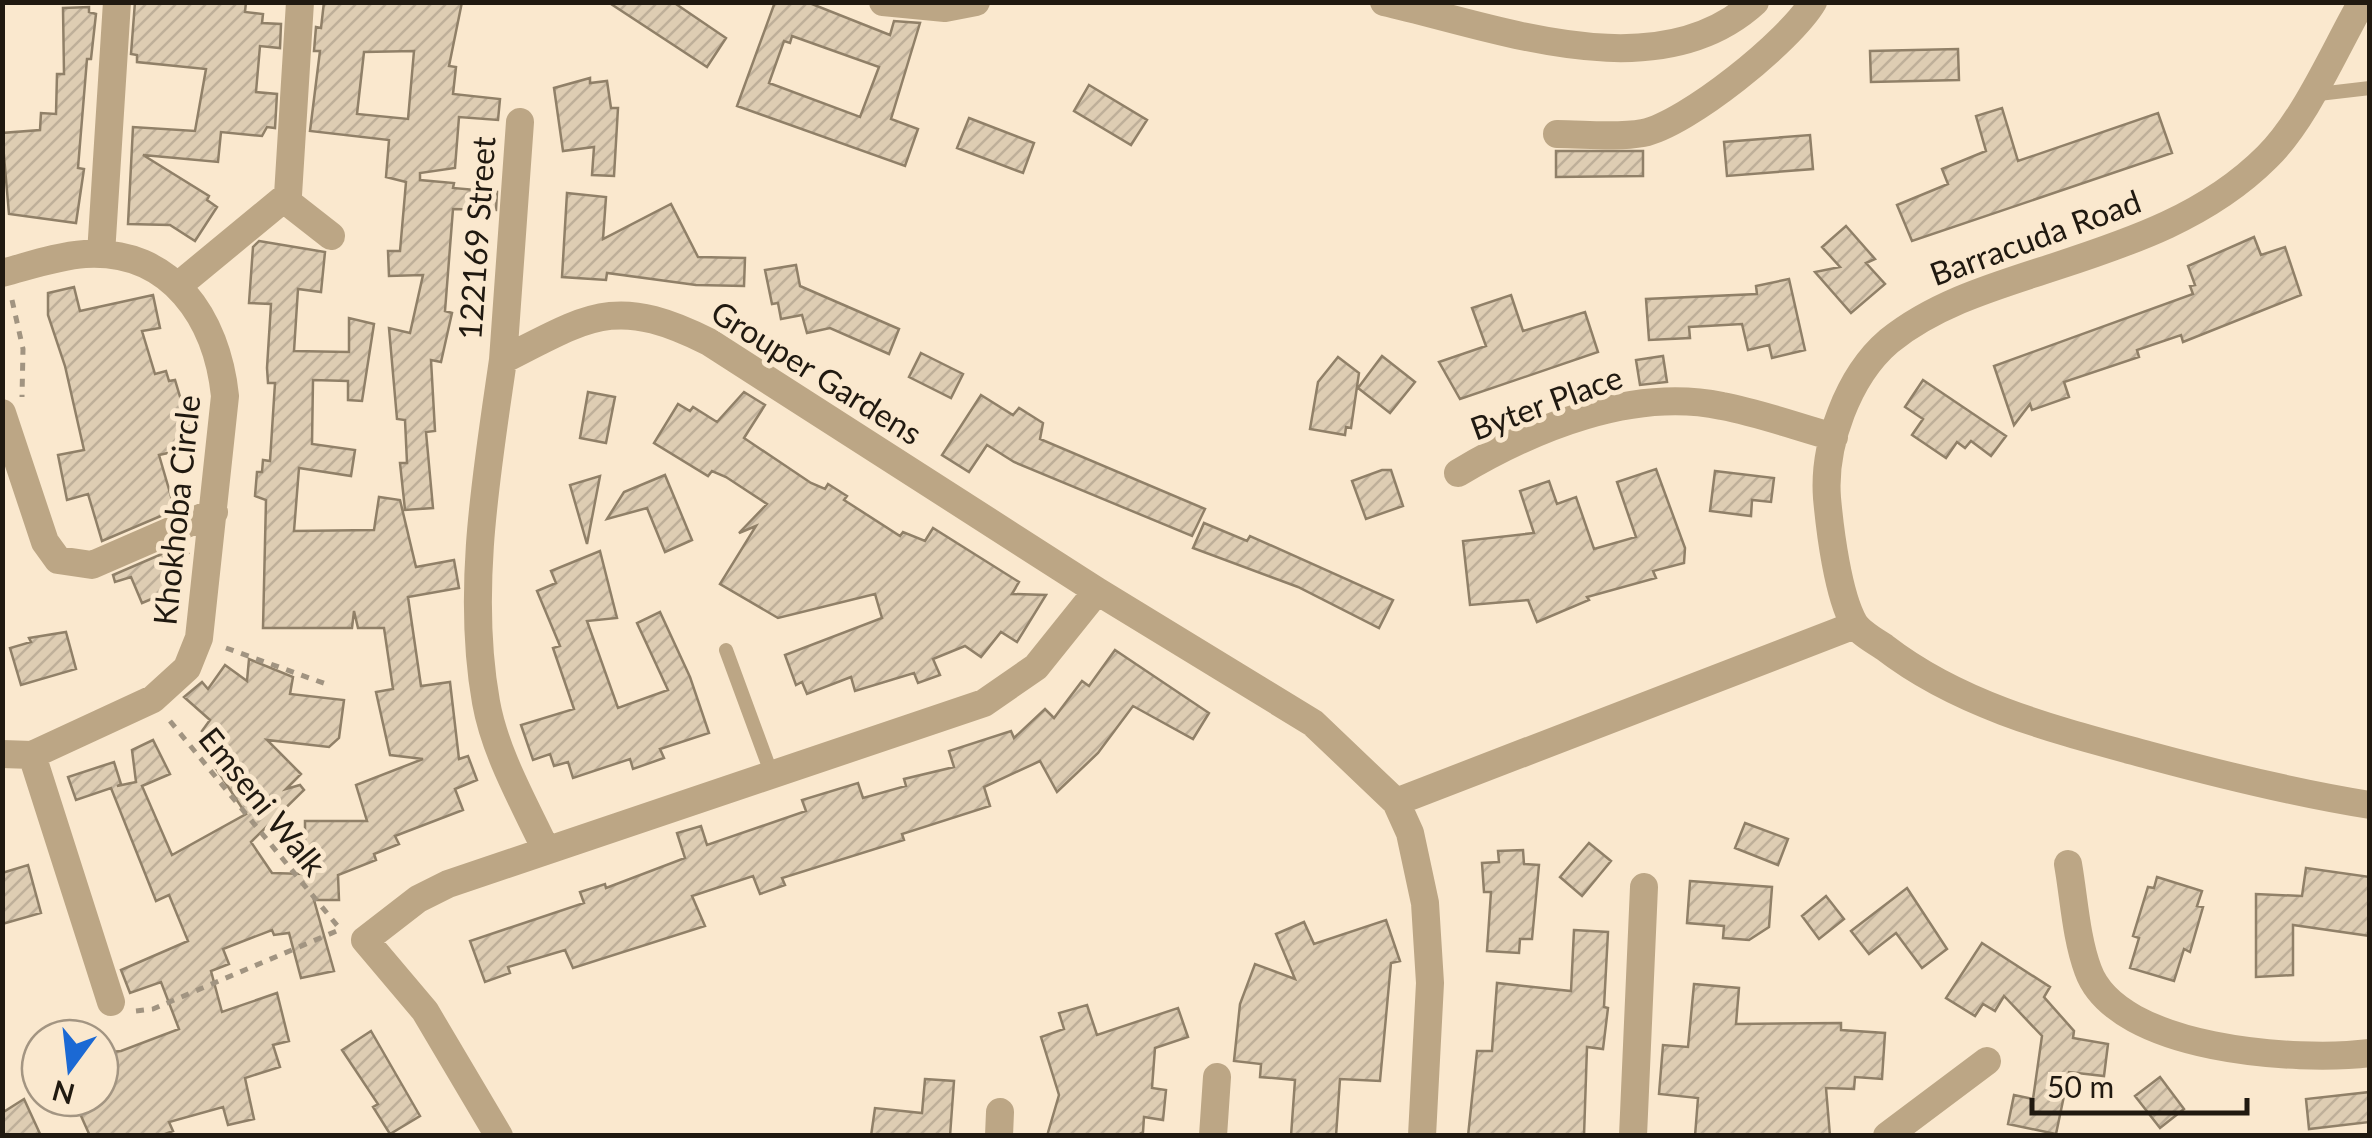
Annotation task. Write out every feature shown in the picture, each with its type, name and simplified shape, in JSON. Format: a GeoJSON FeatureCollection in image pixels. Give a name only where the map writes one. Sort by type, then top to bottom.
{"type":"FeatureCollection","features":[{"type":"Feature","properties":{"kind":"street"},"geometry":{"type":"LineString","coordinates":[[101,254],[116,2]]}},
{"type":"Feature","properties":{"kind":"street"},"geometry":{"type":"LineString","coordinates":[[4,273],[64,257],[101,254],[160,273],[178,284],[284,200],[292,170],[300,2]]}},
{"type":"Feature","properties":{"kind":"street"},"geometry":{"type":"LineString","coordinates":[[882,2],[945,8],[976,2]]}},
{"type":"Feature","properties":{"kind":"street"},"geometry":{"type":"LineString","coordinates":[[1384,2],[1600,50],[1656,48],[1698,36],[1755,2]]}},
{"type":"Feature","properties":{"kind":"street"},"geometry":{"type":"LineString","coordinates":[[1557,134],[1642,133],[1662,126],[1756,64],[1796,27],[1813,2]]}},
{"type":"Feature","properties":{"kind":"street","name":"Barracuda Road"},"geometry":{"type":"LineString","coordinates":[[1855,625],[1829,529],[1826,478],[1834,438],[1868,362],[1919,319],[1988,288],[2130,242],[2187,216],[2270,156],[2310,95],[2362,2]]}},
{"type":"Feature","properties":{"kind":"street","name":"122169 Street"},"geometry":{"type":"LineString","coordinates":[[503,360],[520,122]]}},
{"type":"Feature","properties":{"kind":"street"},"geometry":{"type":"LineString","coordinates":[[284,200],[331,236]]}},
{"type":"Feature","properties":{"kind":"street","name":"Khokhoba Circle"},"geometry":{"type":"LineString","coordinates":[[2,754],[32,755],[153,699],[188,668],[200,638],[226,396],[221,357],[210,328],[178,284]]}},
{"type":"Feature","properties":{"kind":"street","name":"Grouper Gardens"},"geometry":{"type":"LineString","coordinates":[[503,360],[594,317],[614,312],[661,320],[709,342],[1097,592],[1313,723],[1396,802]]}},
{"type":"Feature","properties":{"kind":"street"},"geometry":{"type":"LineString","coordinates":[[503,360],[484,486],[480,649],[486,704],[508,768],[546,850]]}},
{"type":"Feature","properties":{"kind":"street","name":"Byter Place"},"geometry":{"type":"LineString","coordinates":[[1458,473],[1497,449],[1621,406],[1667,402],[1722,406],[1834,438]]}},
{"type":"Feature","properties":{"kind":"street"},"geometry":{"type":"LineString","coordinates":[[5,421],[45,542],[58,560],[92,565],[214,512]]}},
{"type":"Feature","properties":{"kind":"street"},"geometry":{"type":"LineString","coordinates":[[498,1136],[425,1011],[352,935],[448,884],[984,703],[1005,692],[1036,666],[1097,592]]}},
{"type":"Feature","properties":{"kind":"street"},"geometry":{"type":"LineString","coordinates":[[1422,1136],[1430,983],[1425,903],[1410,834],[1396,802],[1855,625],[1904,663],[1955,692],[2050,729],[2290,793],[2370,805]]}},
{"type":"Feature","properties":{"kind":"street"},"geometry":{"type":"LineString","coordinates":[[32,755],[110,1002]]}},
{"type":"Feature","properties":{"kind":"street"},"geometry":{"type":"LineString","coordinates":[[2068,864],[2088,972],[2116,1006],[2183,1040],[2262,1052],[2370,1052]]}},
{"type":"Feature","properties":{"kind":"street"},"geometry":{"type":"LineString","coordinates":[[1633,1136],[1644,887]]}},
{"type":"Feature","properties":{"kind":"street"},"geometry":{"type":"LineString","coordinates":[[1887,1136],[1986,1061]]}},
{"type":"Feature","properties":{"kind":"street"},"geometry":{"type":"LineString","coordinates":[[1213,1136],[1217,1077]]}},
{"type":"Feature","properties":{"kind":"lane"},"geometry":{"type":"LineString","coordinates":[[2310,95],[2370,88]]}},
{"type":"Feature","properties":{"kind":"lane"},"geometry":{"type":"LineString","coordinates":[[726,650],[772,774]]}},
{"type":"Feature","properties":{"kind":"path"},"geometry":{"type":"LineString","coordinates":[[4,273],[23,349],[22,415],[5,421]]}},
{"type":"Feature","properties":{"kind":"path"},"geometry":{"type":"LineString","coordinates":[[200,638],[326,684]]}},
{"type":"Feature","properties":{"kind":"path","name":"Emseni Walk"},"geometry":{"type":"LineString","coordinates":[[153,699],[224,793],[352,935]]}},
{"type":"Feature","properties":{"kind":"path"},"geometry":{"type":"LineString","coordinates":[[110,1002],[122,1009],[153,1009],[352,935]]}},
{"type":"Feature","properties":{"kind":"building"},"geometry":{"type":"Polygon","coordinates":[[[135,2],[246,2],[245,12],[263,14],[262,23],[281,24],[280,48],[260,46],[256,92],[277,94],[275,128],[267,127],[262,136],[221,132],[218,162],[143,155],[209,196],[207,200],[217,207],[195,241],[170,225],[128,224],[133,127],[195,131],[206,69],[137,62],[137,55],[131,54],[135,2]]]}},
{"type":"Feature","properties":{"kind":"building"},"geometry":{"type":"Polygon","coordinates":[[[324,2],[462,2],[449,66],[456,67],[453,94],[500,99],[498,120],[459,117],[455,168],[420,173],[420,180],[497,192],[496,210],[453,209],[445,311],[452,313],[441,362],[431,360],[435,431],[426,432],[433,508],[405,510],[400,463],[407,463],[405,420],[397,419],[389,328],[410,333],[423,275],[389,276],[388,251],[400,251],[406,182],[386,177],[389,140],[310,131],[320,51],[314,51],[316,27],[321,28],[324,2]],[[414,51],[364,52],[357,114],[408,119],[414,51]]]}},
{"type":"Feature","properties":{"kind":"building"},"geometry":{"type":"Polygon","coordinates":[[[608,2],[673,2],[726,38],[707,67],[608,2]]]}},
{"type":"Feature","properties":{"kind":"building"},"geometry":{"type":"Polygon","coordinates":[[[775,2],[807,2],[890,35],[894,21],[920,23],[891,119],[918,129],[905,166],[737,106],[775,2]],[[792,36],[790,43],[784,41],[769,83],[860,117],[879,67],[792,36]]]}},
{"type":"Feature","properties":{"kind":"building"},"geometry":{"type":"Polygon","coordinates":[[[89,7],[89,12],[96,14],[91,59],[87,59],[78,168],[84,169],[76,223],[9,214],[2,133],[40,130],[41,113],[56,114],[57,74],[64,74],[63,8],[89,7]]]}},
{"type":"Feature","properties":{"kind":"building"},"geometry":{"type":"Polygon","coordinates":[[[1958,49],[1959,80],[1871,82],[1870,51],[1958,49]]]}},
{"type":"Feature","properties":{"kind":"building"},"geometry":{"type":"Polygon","coordinates":[[[590,78],[590,83],[607,81],[611,108],[618,108],[614,176],[592,175],[594,147],[563,151],[554,88],[590,78]]]}},
{"type":"Feature","properties":{"kind":"building"},"geometry":{"type":"Polygon","coordinates":[[[1089,85],[1147,120],[1131,145],[1074,111],[1089,85]]]}},
{"type":"Feature","properties":{"kind":"building"},"geometry":{"type":"Polygon","coordinates":[[[2002,108],[2018,161],[2158,113],[2172,153],[1912,241],[1897,205],[1948,184],[1942,169],[1986,151],[1976,116],[2002,108]]]}},
{"type":"Feature","properties":{"kind":"building"},"geometry":{"type":"Polygon","coordinates":[[[969,118],[1034,143],[1023,173],[957,148],[969,118]]]}},
{"type":"Feature","properties":{"kind":"building"},"geometry":{"type":"Polygon","coordinates":[[[1810,135],[1813,169],[1727,176],[1724,142],[1810,135]]]}},
{"type":"Feature","properties":{"kind":"building"},"geometry":{"type":"Polygon","coordinates":[[[1556,151],[1643,151],[1643,176],[1556,177],[1556,151]]]}},
{"type":"Feature","properties":{"kind":"building"},"geometry":{"type":"Polygon","coordinates":[[[567,193],[606,197],[603,239],[671,204],[698,257],[745,258],[744,286],[696,285],[607,273],[606,280],[562,277],[567,193]]]}},
{"type":"Feature","properties":{"kind":"building"},"geometry":{"type":"Polygon","coordinates":[[[1846,226],[1875,259],[1866,263],[1885,284],[1851,313],[1815,272],[1840,267],[1822,247],[1846,226]]]}},
{"type":"Feature","properties":{"kind":"building"},"geometry":{"type":"Polygon","coordinates":[[[2254,237],[2261,255],[2285,247],[2301,295],[2183,342],[2181,335],[2137,350],[2139,357],[2064,382],[2069,397],[2032,410],[2030,404],[2014,425],[1994,366],[2193,294],[2190,286],[2195,285],[2188,266],[2254,237]]]}},
{"type":"Feature","properties":{"kind":"building"},"geometry":{"type":"Polygon","coordinates":[[[259,241],[325,252],[321,292],[298,289],[294,351],[349,352],[349,318],[374,324],[362,401],[348,400],[348,381],[313,380],[312,444],[355,450],[351,476],[299,468],[294,531],[374,530],[379,497],[400,500],[416,567],[454,560],[459,588],[408,597],[421,686],[450,682],[459,759],[468,756],[477,780],[455,789],[463,810],[395,836],[399,844],[374,854],[376,860],[338,875],[339,900],[314,900],[334,971],[301,978],[289,933],[274,935],[272,930],[223,949],[229,964],[211,971],[222,1012],[277,993],[289,1041],[273,1045],[280,1067],[245,1078],[254,1119],[228,1125],[223,1107],[169,1122],[173,1131],[160,1136],[90,1136],[82,1118],[120,1118],[120,1051],[179,1029],[161,982],[130,993],[121,970],[188,941],[169,895],[156,901],[111,788],[76,800],[68,777],[114,762],[121,784],[117,786],[136,782],[132,750],[153,740],[170,774],[142,786],[172,855],[246,814],[215,767],[234,755],[202,731],[210,720],[184,697],[202,682],[208,689],[225,665],[247,681],[249,659],[293,677],[290,694],[344,700],[339,738],[329,747],[267,740],[301,774],[286,789],[300,785],[304,790],[251,842],[272,873],[305,874],[305,821],[367,821],[356,785],[423,759],[390,755],[376,692],[393,689],[384,628],[358,628],[354,611],[352,628],[263,628],[266,500],[255,496],[257,472],[262,472],[263,460],[270,461],[275,383],[268,383],[267,368],[271,304],[249,303],[253,247],[259,241]]]}},
{"type":"Feature","properties":{"kind":"building"},"geometry":{"type":"Polygon","coordinates":[[[796,265],[800,286],[899,329],[889,354],[830,328],[807,333],[802,315],[781,319],[778,303],[772,304],[765,270],[796,265]]]}},
{"type":"Feature","properties":{"kind":"building"},"geometry":{"type":"Polygon","coordinates":[[[1789,279],[1805,350],[1772,358],[1769,345],[1748,350],[1742,324],[1689,327],[1690,338],[1649,340],[1646,299],[1757,294],[1756,286],[1789,279]]]}},
{"type":"Feature","properties":{"kind":"building"},"geometry":{"type":"Polygon","coordinates":[[[74,287],[80,311],[153,295],[160,328],[142,331],[155,374],[166,371],[169,381],[175,380],[195,447],[159,455],[175,510],[102,541],[88,494],[67,500],[58,455],[84,450],[65,366],[48,315],[48,293],[74,287]]]}},
{"type":"Feature","properties":{"kind":"building"},"geometry":{"type":"Polygon","coordinates":[[[1511,295],[1523,331],[1585,312],[1598,352],[1460,399],[1439,362],[1486,346],[1472,308],[1511,295]]]}},
{"type":"Feature","properties":{"kind":"building"},"geometry":{"type":"Polygon","coordinates":[[[921,353],[963,374],[951,398],[909,377],[921,353]]]}},
{"type":"Feature","properties":{"kind":"building"},"geometry":{"type":"Polygon","coordinates":[[[1382,356],[1415,382],[1390,413],[1358,388],[1382,356]]]}},
{"type":"Feature","properties":{"kind":"building"},"geometry":{"type":"Polygon","coordinates":[[[1663,356],[1667,382],[1640,385],[1636,360],[1663,356]]]}},
{"type":"Feature","properties":{"kind":"building"},"geometry":{"type":"Polygon","coordinates":[[[1338,357],[1359,373],[1351,428],[1346,427],[1345,435],[1310,429],[1318,382],[1338,357]]]}},
{"type":"Feature","properties":{"kind":"building"},"geometry":{"type":"Polygon","coordinates":[[[1923,380],[2006,436],[1991,456],[1971,441],[1965,448],[1957,442],[1946,458],[1912,435],[1923,419],[1905,407],[1923,380]]]}},
{"type":"Feature","properties":{"kind":"building"},"geometry":{"type":"Polygon","coordinates":[[[588,392],[615,397],[606,443],[580,438],[588,392]]]}},
{"type":"Feature","properties":{"kind":"building"},"geometry":{"type":"Polygon","coordinates":[[[744,392],[765,405],[744,438],[811,483],[825,489],[828,484],[847,496],[844,500],[900,536],[903,532],[925,541],[933,528],[1019,582],[1012,594],[1046,595],[1017,642],[1001,632],[981,657],[965,646],[933,659],[940,675],[918,683],[914,673],[855,691],[851,677],[807,694],[802,682],[796,685],[785,655],[882,618],[875,594],[778,618],[720,584],[756,526],[739,533],[767,504],[726,477],[712,471],[708,476],[654,443],[678,404],[690,411],[693,407],[717,422],[744,392]]]}},
{"type":"Feature","properties":{"kind":"building"},"geometry":{"type":"Polygon","coordinates":[[[981,395],[1013,415],[1019,408],[1043,423],[1040,439],[1205,509],[1192,536],[1014,462],[987,445],[969,472],[942,455],[981,395]]]}},
{"type":"Feature","properties":{"kind":"building"},"geometry":{"type":"Polygon","coordinates":[[[1656,469],[1685,548],[1684,563],[1653,571],[1656,578],[1587,597],[1589,600],[1537,622],[1528,600],[1470,605],[1463,541],[1534,533],[1520,491],[1549,481],[1557,504],[1576,497],[1594,549],[1636,537],[1617,482],[1656,469]]]}},
{"type":"Feature","properties":{"kind":"building"},"geometry":{"type":"Polygon","coordinates":[[[1391,470],[1403,506],[1366,519],[1352,481],[1391,470]]]}},
{"type":"Feature","properties":{"kind":"building"},"geometry":{"type":"Polygon","coordinates":[[[1715,471],[1774,478],[1771,502],[1752,500],[1751,516],[1710,511],[1715,471]]]}},
{"type":"Feature","properties":{"kind":"building"},"geometry":{"type":"Polygon","coordinates":[[[665,475],[692,540],[665,552],[647,508],[607,519],[624,492],[665,475]]]}},
{"type":"Feature","properties":{"kind":"building"},"geometry":{"type":"Polygon","coordinates":[[[600,476],[587,544],[570,485],[600,476]]]}},
{"type":"Feature","properties":{"kind":"building"},"geometry":{"type":"Polygon","coordinates":[[[1204,523],[1247,541],[1250,536],[1393,600],[1379,628],[1298,587],[1193,548],[1204,523]]]}},
{"type":"Feature","properties":{"kind":"building"},"geometry":{"type":"Polygon","coordinates":[[[185,544],[188,553],[160,559],[173,590],[142,603],[131,577],[115,582],[113,575],[185,544]]]}},
{"type":"Feature","properties":{"kind":"building"},"geometry":{"type":"Polygon","coordinates":[[[600,551],[617,618],[587,621],[618,708],[668,690],[637,623],[660,612],[690,677],[709,733],[660,749],[664,758],[633,769],[630,759],[573,778],[568,762],[554,766],[550,754],[533,760],[521,725],[574,709],[553,648],[560,646],[537,591],[556,583],[551,571],[600,551]]]}},
{"type":"Feature","properties":{"kind":"building"},"geometry":{"type":"Polygon","coordinates":[[[66,632],[76,669],[21,685],[10,648],[31,642],[29,638],[66,632]]]}},
{"type":"Feature","properties":{"kind":"building"},"geometry":{"type":"Polygon","coordinates":[[[1115,650],[1209,713],[1193,739],[1133,706],[1098,753],[1057,792],[1040,761],[984,787],[990,806],[902,834],[904,840],[782,878],[785,885],[760,894],[753,876],[692,896],[705,926],[573,968],[565,950],[508,967],[510,973],[485,982],[470,941],[584,903],[580,892],[605,884],[606,888],[685,858],[677,833],[701,826],[707,845],[806,811],[802,800],[858,783],[863,798],[906,786],[904,779],[954,767],[949,751],[1011,731],[1014,738],[1045,709],[1054,718],[1082,681],[1089,686],[1115,650]]]}},
{"type":"Feature","properties":{"kind":"building"},"geometry":{"type":"Polygon","coordinates":[[[1745,823],[1788,839],[1778,865],[1735,848],[1745,823]]]}},
{"type":"Feature","properties":{"kind":"building"},"geometry":{"type":"Polygon","coordinates":[[[1589,843],[1611,861],[1582,896],[1560,877],[1589,843]]]}},
{"type":"Feature","properties":{"kind":"building"},"geometry":{"type":"Polygon","coordinates":[[[1523,850],[1524,864],[1539,865],[1532,939],[1520,939],[1519,953],[1487,951],[1491,892],[1484,892],[1482,863],[1499,862],[1498,851],[1523,850]]]}},
{"type":"Feature","properties":{"kind":"building"},"geometry":{"type":"Polygon","coordinates":[[[28,865],[41,913],[2,924],[2,873],[28,865]]]}},
{"type":"Feature","properties":{"kind":"building"},"geometry":{"type":"Polygon","coordinates":[[[2306,868],[2370,877],[2370,936],[2293,925],[2293,975],[2256,977],[2256,894],[2302,896],[2306,868]]]}},
{"type":"Feature","properties":{"kind":"building"},"geometry":{"type":"Polygon","coordinates":[[[2157,877],[2202,891],[2197,906],[2203,907],[2190,952],[2184,949],[2174,981],[2130,968],[2139,938],[2133,936],[2148,887],[2154,888],[2157,877]]]}},
{"type":"Feature","properties":{"kind":"building"},"geometry":{"type":"Polygon","coordinates":[[[1690,881],[1772,887],[1769,927],[1749,940],[1723,938],[1724,926],[1687,923],[1690,881]]]}},
{"type":"Feature","properties":{"kind":"building"},"geometry":{"type":"Polygon","coordinates":[[[1907,888],[1947,949],[1922,968],[1896,933],[1869,954],[1851,931],[1907,888]]]}},
{"type":"Feature","properties":{"kind":"building"},"geometry":{"type":"Polygon","coordinates":[[[1826,896],[1844,919],[1819,939],[1802,916],[1826,896]]]}},
{"type":"Feature","properties":{"kind":"building"},"geometry":{"type":"Polygon","coordinates":[[[1386,920],[1400,961],[1391,963],[1380,1081],[1340,1079],[1336,1136],[1291,1136],[1295,1080],[1260,1077],[1261,1064],[1234,1061],[1240,1004],[1255,964],[1295,979],[1276,934],[1304,922],[1314,944],[1386,920]]]}},
{"type":"Feature","properties":{"kind":"building"},"geometry":{"type":"Polygon","coordinates":[[[1574,930],[1608,932],[1604,1007],[1608,1008],[1603,1049],[1587,1047],[1584,1136],[1468,1136],[1477,1051],[1492,1051],[1497,983],[1571,991],[1574,930]]]}},
{"type":"Feature","properties":{"kind":"building"},"geometry":{"type":"Polygon","coordinates":[[[1982,943],[2050,987],[2044,997],[2074,1031],[2073,1038],[2108,1044],[2104,1076],[2069,1072],[2056,1134],[2008,1124],[2014,1095],[2033,1099],[2042,1036],[2004,996],[1995,1011],[1983,1004],[1975,1016],[1946,998],[1982,943]]]}},
{"type":"Feature","properties":{"kind":"building"},"geometry":{"type":"Polygon","coordinates":[[[1694,984],[1739,988],[1736,1024],[1841,1023],[1841,1030],[1885,1033],[1882,1079],[1855,1077],[1854,1089],[1826,1088],[1830,1136],[1695,1136],[1698,1098],[1659,1094],[1663,1045],[1688,1047],[1694,984]]]}},
{"type":"Feature","properties":{"kind":"building"},"geometry":{"type":"Polygon","coordinates":[[[1087,1005],[1097,1035],[1178,1008],[1188,1037],[1155,1048],[1152,1088],[1166,1090],[1163,1120],[1144,1117],[1143,1132],[1136,1136],[1047,1136],[1059,1095],[1041,1037],[1064,1029],[1059,1013],[1087,1005]]]}},
{"type":"Feature","properties":{"kind":"building"},"geometry":{"type":"Polygon","coordinates":[[[371,1031],[420,1116],[390,1134],[373,1107],[378,1104],[342,1050],[371,1031]]]}},
{"type":"Feature","properties":{"kind":"building"},"geometry":{"type":"Polygon","coordinates":[[[2160,1077],[2184,1109],[2160,1128],[2135,1096],[2160,1077]]]}},
{"type":"Feature","properties":{"kind":"building"},"geometry":{"type":"Polygon","coordinates":[[[925,1079],[954,1081],[950,1136],[871,1136],[875,1108],[922,1113],[925,1079]]]}},
{"type":"Feature","properties":{"kind":"building"},"geometry":{"type":"Polygon","coordinates":[[[2370,1092],[2370,1122],[2309,1129],[2306,1099],[2370,1092]]]}},
{"type":"Feature","properties":{"kind":"building"},"geometry":{"type":"Polygon","coordinates":[[[20,1102],[20,1118],[33,1118],[41,1136],[2,1136],[2,1113],[20,1102]]]}}]}
